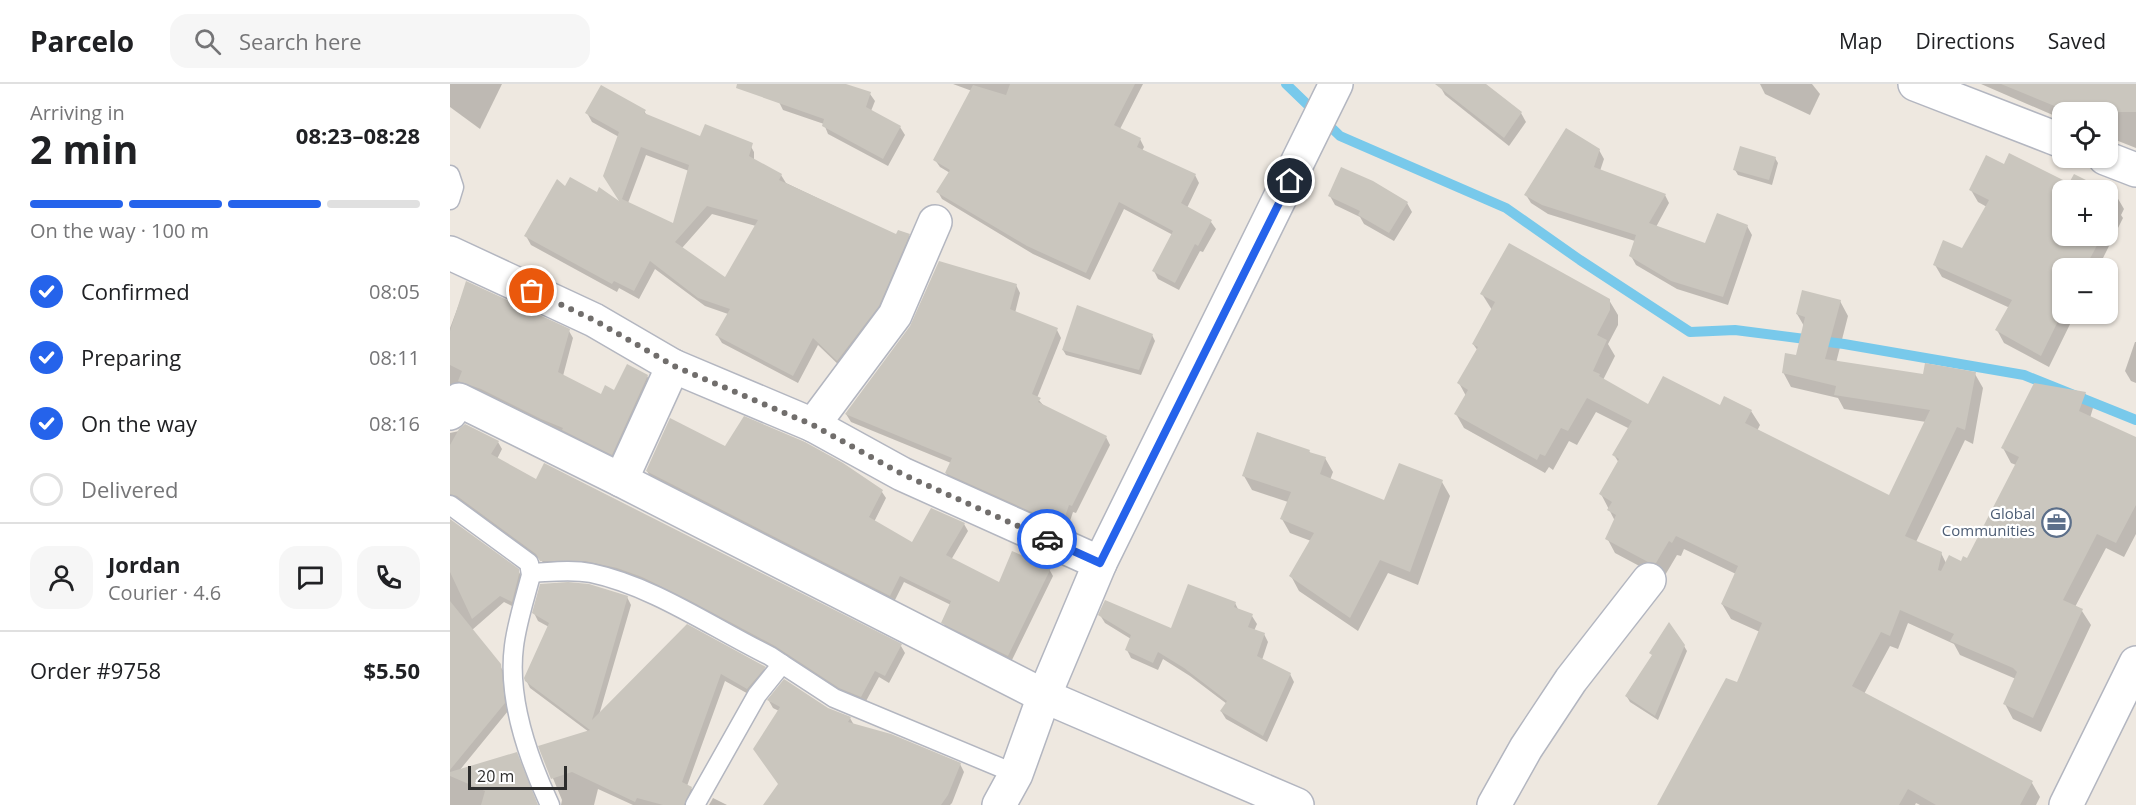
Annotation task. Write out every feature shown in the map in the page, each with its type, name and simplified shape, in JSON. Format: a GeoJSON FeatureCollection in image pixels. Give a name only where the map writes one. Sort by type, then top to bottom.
{"type":"FeatureCollection","features":[{"type":"Feature","properties":{"kind":"street"},"geometry":{"type":"LineString","coordinates":[[999,805],[1016,774],[1044,696],[1100,563],[1336,84]]}},
{"type":"Feature","properties":{"kind":"street"},"geometry":{"type":"LineString","coordinates":[[1915,84],[2052,137]]}},
{"type":"Feature","properties":{"kind":"street"},"geometry":{"type":"LineString","coordinates":[[2118,163],[2136,170]]}},
{"type":"Feature","properties":{"kind":"street"},"geometry":{"type":"LineString","coordinates":[[813,425],[895,315],[935,222]]}},
{"type":"Feature","properties":{"kind":"street"},"geometry":{"type":"LineString","coordinates":[[450,253],[594,320],[674,366],[813,425],[902,474],[1100,563]]}},
{"type":"Feature","properties":{"kind":"street"},"geometry":{"type":"LineString","coordinates":[[621,480],[674,366]]}},
{"type":"Feature","properties":{"kind":"street"},"geometry":{"type":"LineString","coordinates":[[453,403],[621,480],[1044,696],[1297,805]]}},
{"type":"Feature","properties":{"kind":"street"},"geometry":{"type":"LineString","coordinates":[[1494,805],[1526,747],[1571,680],[1649,580]]}},
{"type":"Feature","properties":{"kind":"street"},"geometry":{"type":"LineString","coordinates":[[2066,805],[2136,663]]}},
{"type":"Feature","properties":{"kind":"lane"},"geometry":{"type":"LineString","coordinates":[[450,175],[454,187],[450,200]]}},
{"type":"Feature","properties":{"kind":"lane"},"geometry":{"type":"LineString","coordinates":[[450,505],[529,563],[531,573],[514,645],[512,672],[516,706],[539,780],[550,805]]}},
{"type":"Feature","properties":{"kind":"lane"},"geometry":{"type":"LineString","coordinates":[[531,573],[592,574],[650,594],[770,656],[834,698],[1016,774]]}},
{"type":"Feature","properties":{"kind":"lane"},"geometry":{"type":"LineString","coordinates":[[695,805],[757,695],[782,664]]}},
{"type":"Feature","properties":{"kind":"building"},"geometry":{"type":"Polygon","coordinates":[[[737,84],[846,84],[871,92],[866,107],[901,126],[883,159],[822,126],[824,119],[736,88],[737,84]]]}},
{"type":"Feature","properties":{"kind":"building"},"geometry":{"type":"Polygon","coordinates":[[[1010,84],[1135,84],[1114,125],[1141,138],[1137,147],[1196,174],[1181,203],[1212,220],[1198,246],[1195,244],[1175,283],[1152,271],[1173,231],[1119,202],[1086,273],[1027,246],[936,192],[950,170],[933,160],[973,85],[1006,95],[1010,84]]]}},
{"type":"Feature","properties":{"kind":"building"},"geometry":{"type":"Polygon","coordinates":[[[1435,84],[1486,84],[1522,112],[1504,138],[1435,84]]]}},
{"type":"Feature","properties":{"kind":"building"},"geometry":{"type":"Polygon","coordinates":[[[2001,84],[2136,84],[2136,112],[2118,112],[2118,102],[2052,102],[2052,105],[2001,84]]]}},
{"type":"Feature","properties":{"kind":"building"},"geometry":{"type":"Polygon","coordinates":[[[601,85],[646,110],[644,113],[700,136],[705,124],[753,143],[749,156],[782,174],[779,180],[896,234],[898,230],[910,234],[879,306],[837,361],[813,338],[793,376],[715,335],[730,309],[698,298],[650,261],[634,291],[614,281],[612,284],[524,236],[557,179],[565,186],[570,177],[597,192],[599,187],[619,201],[603,176],[619,132],[585,113],[601,85]],[[641,147],[622,199],[673,223],[689,165],[641,147]],[[707,206],[675,242],[725,277],[758,220],[707,206]]]}},
{"type":"Feature","properties":{"kind":"building"},"geometry":{"type":"Polygon","coordinates":[[[1566,128],[1600,149],[1594,167],[1666,194],[1649,223],[1705,243],[1717,213],[1748,225],[1723,297],[1671,281],[1629,256],[1636,235],[1542,205],[1524,195],[1566,128]]]}},
{"type":"Feature","properties":{"kind":"building"},"geometry":{"type":"Polygon","coordinates":[[[1740,146],[1776,157],[1769,180],[1733,170],[1740,146]]]}},
{"type":"Feature","properties":{"kind":"building"},"geometry":{"type":"Polygon","coordinates":[[[2009,153],[2063,180],[2052,180],[2052,246],[2097,246],[2090,258],[2052,258],[2052,324],[2057,324],[2041,356],[1995,330],[2012,300],[1933,265],[1943,240],[1962,248],[1989,200],[1969,190],[1986,155],[2004,164],[2009,153]]]}},
{"type":"Feature","properties":{"kind":"building"},"geometry":{"type":"Polygon","coordinates":[[[1341,167],[1373,181],[1408,202],[1389,233],[1358,215],[1360,211],[1328,196],[1341,167]]]}},
{"type":"Feature","properties":{"kind":"building"},"geometry":{"type":"Polygon","coordinates":[[[2074,174],[2086,180],[2071,180],[2074,174]]]}},
{"type":"Feature","properties":{"kind":"building"},"geometry":{"type":"Polygon","coordinates":[[[1509,243],[1610,299],[1610,310],[1597,335],[1607,340],[1593,371],[1600,374],[1599,376],[1648,404],[1663,376],[1720,405],[1724,396],[1752,410],[1745,423],[1889,495],[1930,410],[1834,395],[1836,386],[1782,373],[1785,353],[1796,355],[1805,317],[1796,314],[1802,290],[1841,300],[1825,359],[1923,374],[1925,363],[1976,372],[1965,430],[1957,427],[1905,536],[1942,552],[1938,570],[1941,571],[1949,555],[1961,561],[1963,556],[1967,558],[2019,457],[2001,448],[2034,383],[2086,392],[2079,411],[2136,437],[2136,505],[2116,543],[2097,534],[2063,600],[2083,609],[2033,718],[2003,704],[2017,672],[2013,668],[1950,641],[1954,634],[1900,610],[1890,636],[1881,632],[1852,686],[2033,781],[2020,805],[1936,805],[1908,789],[1899,805],[1657,805],[1726,678],[1737,682],[1762,623],[1721,604],[1738,566],[1676,536],[1672,543],[1669,541],[1656,563],[1648,562],[1605,539],[1616,515],[1607,510],[1612,502],[1599,494],[1619,459],[1612,455],[1632,421],[1587,398],[1568,431],[1561,428],[1545,456],[1540,454],[1537,460],[1454,414],[1468,390],[1457,383],[1478,347],[1472,344],[1495,302],[1480,294],[1509,243]]]}},
{"type":"Feature","properties":{"kind":"building"},"geometry":{"type":"Polygon","coordinates":[[[939,261],[1017,284],[1010,309],[1058,328],[1032,394],[1041,398],[1038,402],[1107,436],[1072,506],[1069,505],[1064,520],[1047,515],[1045,518],[945,473],[952,458],[845,414],[910,326],[939,261]]]}},
{"type":"Feature","properties":{"kind":"building"},"geometry":{"type":"Polygon","coordinates":[[[466,281],[570,329],[558,372],[601,394],[605,385],[614,390],[627,364],[648,375],[612,455],[562,430],[563,428],[481,389],[458,381],[462,371],[450,365],[450,331],[466,281]]]}},
{"type":"Feature","properties":{"kind":"building"},"geometry":{"type":"Polygon","coordinates":[[[1077,305],[1153,334],[1139,370],[1062,350],[1077,305]]]}},
{"type":"Feature","properties":{"kind":"building"},"geometry":{"type":"Polygon","coordinates":[[[744,416],[805,442],[843,463],[883,490],[869,517],[912,542],[931,508],[965,523],[946,555],[999,582],[1012,551],[1051,568],[1008,656],[941,623],[951,601],[900,576],[890,596],[646,471],[670,418],[725,446],[744,416]]]}},
{"type":"Feature","properties":{"kind":"building"},"geometry":{"type":"Polygon","coordinates":[[[465,424],[499,441],[491,454],[536,479],[544,463],[902,644],[885,676],[875,671],[861,697],[839,688],[775,646],[642,577],[617,568],[585,561],[540,561],[536,554],[457,496],[450,494],[450,445],[459,429],[465,424]]]}},
{"type":"Feature","properties":{"kind":"building"},"geometry":{"type":"Polygon","coordinates":[[[1257,432],[1326,457],[1320,474],[1384,500],[1399,463],[1443,480],[1410,572],[1380,560],[1350,618],[1289,576],[1314,533],[1280,519],[1291,492],[1242,476],[1257,432]]]}},
{"type":"Feature","properties":{"kind":"building"},"geometry":{"type":"Polygon","coordinates":[[[450,519],[519,569],[512,602],[500,596],[472,619],[450,572],[450,519]]]}},
{"type":"Feature","properties":{"kind":"building"},"geometry":{"type":"Polygon","coordinates":[[[568,582],[589,584],[628,596],[592,720],[687,624],[766,667],[747,689],[721,674],[682,782],[692,787],[684,805],[663,805],[637,798],[635,802],[572,772],[551,779],[538,746],[590,730],[524,678],[549,623],[532,613],[540,584],[568,582]]]}},
{"type":"Feature","properties":{"kind":"building"},"geometry":{"type":"Polygon","coordinates":[[[1188,584],[1236,602],[1234,607],[1253,614],[1248,627],[1265,633],[1257,656],[1291,673],[1263,736],[1220,711],[1227,701],[1184,668],[1158,652],[1153,663],[1125,650],[1131,635],[1098,615],[1105,600],[1171,628],[1188,584]]]}},
{"type":"Feature","properties":{"kind":"building"},"geometry":{"type":"Polygon","coordinates":[[[450,601],[501,664],[505,703],[450,770],[450,601]]]}},
{"type":"Feature","properties":{"kind":"building"},"geometry":{"type":"Polygon","coordinates":[[[1669,622],[1685,645],[1655,716],[1625,696],[1652,655],[1649,653],[1669,622]]]}},
{"type":"Feature","properties":{"kind":"building"},"geometry":{"type":"Polygon","coordinates":[[[784,679],[828,708],[851,717],[848,722],[891,734],[961,763],[948,795],[941,805],[763,805],[778,784],[753,749],[780,707],[767,700],[784,679]]]}},
{"type":"Feature","properties":{"kind":"building"},"geometry":{"type":"Polygon","coordinates":[[[517,752],[538,805],[481,805],[485,791],[450,776],[450,772],[517,752]]]}},
{"type":"Feature","properties":{"kind":"waterway"},"geometry":{"type":"LineString","coordinates":[[1286,84],[1340,136],[1506,208],[1690,332],[1735,330],[1844,344],[2024,375],[2136,420]]}},
{"type":"Feature","properties":{"kind":"way so far"},"geometry":{"type":"LineString","coordinates":[[532,291],[594,320],[674,366],[813,425],[902,474],[1047,539]]}},
{"type":"Feature","properties":{"kind":"place","name":"Global Communities"},"geometry":{"type":"Point","coordinates":[2056,523]}},
{"type":"Feature","properties":{"kind":"route"},"geometry":{"type":"LineString","coordinates":[[1047,539],[1100,563],[1290,181]]}}]}
